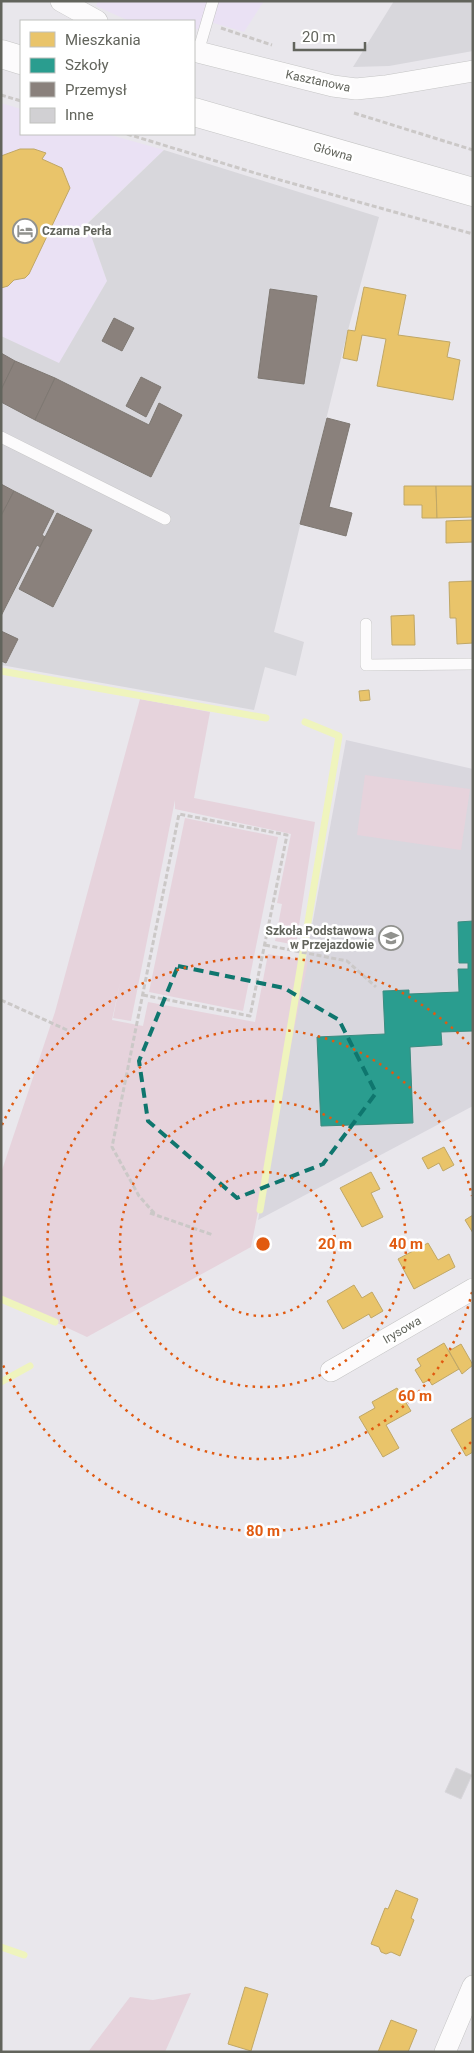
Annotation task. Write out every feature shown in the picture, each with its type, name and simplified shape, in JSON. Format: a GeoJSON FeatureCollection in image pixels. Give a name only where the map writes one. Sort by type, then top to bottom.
{"type":"FeatureCollection","features":[{"type":"Feature","properties":{"kind":"main road"},"geometry":{"type":"LineString","coordinates":[[1,54],[20,60]]}},
{"type":"Feature","properties":{"kind":"main road","name":"Główna"},"geometry":{"type":"LineString","coordinates":[[195,112],[473,192]]}},
{"type":"Feature","properties":{"kind":"street"},"geometry":{"type":"LineString","coordinates":[[61,1],[95,20]]}},
{"type":"Feature","properties":{"kind":"street","name":"Kasztanowa"},"geometry":{"type":"LineString","coordinates":[[196,51],[333,86],[356,89],[473,71]]}},
{"type":"Feature","properties":{"kind":"street","name":"Irysowa"},"geometry":{"type":"LineString","coordinates":[[331,1371],[473,1289]]}},
{"type":"Feature","properties":{"kind":"street"},"geometry":{"type":"LineString","coordinates":[[445,2052],[473,1986]]}},
{"type":"Feature","properties":{"kind":"lane"},"geometry":{"type":"LineString","coordinates":[[196,51],[214,1]]}},
{"type":"Feature","properties":{"kind":"lane"},"geometry":{"type":"LineString","coordinates":[[1,437],[165,519]]}},
{"type":"Feature","properties":{"kind":"lane"},"geometry":{"type":"LineString","coordinates":[[366,624],[366,665],[473,664]]}},
{"type":"Feature","properties":{"kind":"path"},"geometry":{"type":"LineString","coordinates":[[206,23],[280,48]]}},
{"type":"Feature","properties":{"kind":"path"},"geometry":{"type":"LineString","coordinates":[[333,86],[332,99],[357,115],[473,150]]}},
{"type":"Feature","properties":{"kind":"path"},"geometry":{"type":"LineString","coordinates":[[1,95],[20,101]]}},
{"type":"Feature","properties":{"kind":"path"},"geometry":{"type":"LineString","coordinates":[[130,135],[255,173],[473,234]]}},
{"type":"Feature","properties":{"kind":"path"},"geometry":{"type":"LineString","coordinates":[[143,995],[250,1016],[286,835],[179,814],[112,1146],[139,1196],[152,1214],[213,1235]]}},
{"type":"Feature","properties":{"kind":"path"},"geometry":{"type":"LineString","coordinates":[[264,945],[347,961],[376,987]]}},
{"type":"Feature","properties":{"kind":"path"},"geometry":{"type":"LineString","coordinates":[[1,1000],[67,1030]]}},
{"type":"Feature","properties":{"kind":"highlighted area"},"geometry":{"type":"Polygon","coordinates":[[[178,966],[284,988],[339,1020],[376,1093],[323,1164],[237,1198],[148,1121],[139,1061],[178,966]]]}},
{"type":"Feature","properties":{"kind":"shaded area"},"geometry":{"type":"Polygon","coordinates":[[[98,1],[264,1],[244,32],[207,21],[203,30],[195,29],[195,20],[127,20],[96,6],[98,1]]]}},
{"type":"Feature","properties":{"kind":"shaded area"},"geometry":{"type":"Polygon","coordinates":[[[394,1],[473,1],[473,51],[389,66],[353,67],[394,1]]]}},
{"type":"Feature","properties":{"kind":"shaded area"},"geometry":{"type":"Polygon","coordinates":[[[1,103],[20,109],[20,135],[111,135],[164,150],[87,223],[107,281],[59,364],[1,336],[1,103]]]}},
{"type":"Feature","properties":{"kind":"shaded area"},"geometry":{"type":"Polygon","coordinates":[[[164,150],[379,217],[348,330],[274,632],[304,642],[296,676],[265,667],[254,710],[1,665],[1,336],[59,363],[107,281],[87,224],[164,150]]]}},
{"type":"Feature","properties":{"kind":"shaded area"},"geometry":{"type":"Polygon","coordinates":[[[140,699],[210,712],[194,798],[315,822],[296,945],[275,941],[282,904],[277,903],[291,834],[175,809],[175,800],[131,1021],[113,1018],[120,983],[112,1020],[143,1026],[148,1002],[255,1022],[268,954],[308,961],[251,1247],[87,1337],[1,1297],[1,1173],[55,1012],[140,699]]]}},
{"type":"Feature","properties":{"kind":"shaded area","name":"Szkoła Podstawowa w Przejazdowie"},"geometry":{"type":"Polygon","coordinates":[[[346,740],[473,769],[473,1106],[258,1220],[346,740]]]}},
{"type":"Feature","properties":{"kind":"shaded area"},"geometry":{"type":"Polygon","coordinates":[[[365,775],[470,789],[461,850],[357,835],[365,775]]]}},
{"type":"Feature","properties":{"kind":"shaded area"},"geometry":{"type":"Polygon","coordinates":[[[185,818],[278,837],[243,1011],[149,992],[185,818]]]}},
{"type":"Feature","properties":{"kind":"shaded area"},"geometry":{"type":"Polygon","coordinates":[[[191,1993],[165,2052],[88,2052],[130,1997],[153,2000],[191,1993]]]}},
{"type":"Feature","properties":{"kind":"building: Mieszkania","name":"Czarna Perła"},"geometry":{"type":"Polygon","coordinates":[[[20,149],[34,149],[46,153],[42,159],[62,168],[70,188],[29,274],[25,278],[14,280],[8,286],[1,288],[1,156],[20,149]]]}},
{"type":"Feature","properties":{"kind":"building: Mieszkania"},"geometry":{"type":"Polygon","coordinates":[[[364,287],[406,295],[398,335],[450,342],[447,357],[460,360],[453,400],[377,386],[386,339],[362,335],[357,361],[343,358],[348,330],[355,331],[364,287]]]}},
{"type":"Feature","properties":{"kind":"building: Mieszkania"},"geometry":{"type":"Polygon","coordinates":[[[404,486],[436,486],[437,518],[422,518],[422,505],[404,505],[404,486]]]}},
{"type":"Feature","properties":{"kind":"building: Mieszkania"},"geometry":{"type":"Polygon","coordinates":[[[436,486],[473,486],[473,517],[437,518],[436,486]]]}},
{"type":"Feature","properties":{"kind":"building: Mieszkania"},"geometry":{"type":"Polygon","coordinates":[[[473,520],[473,542],[446,543],[446,521],[473,520]]]}},
{"type":"Feature","properties":{"kind":"building: Mieszkania"},"geometry":{"type":"Polygon","coordinates":[[[473,581],[473,643],[457,644],[456,618],[450,618],[449,582],[473,581]]]}},
{"type":"Feature","properties":{"kind":"building: Mieszkania"},"geometry":{"type":"Polygon","coordinates":[[[414,615],[415,645],[392,645],[391,616],[414,615]]]}},
{"type":"Feature","properties":{"kind":"building: Mieszkania"},"geometry":{"type":"Polygon","coordinates":[[[369,690],[370,700],[360,701],[359,691],[369,690]]]}},
{"type":"Feature","properties":{"kind":"building: Mieszkania"},"geometry":{"type":"Polygon","coordinates":[[[444,1147],[454,1165],[443,1171],[439,1163],[428,1169],[422,1158],[444,1147]]]}},
{"type":"Feature","properties":{"kind":"building: Mieszkania"},"geometry":{"type":"Polygon","coordinates":[[[371,1172],[380,1189],[371,1193],[383,1217],[362,1227],[340,1188],[371,1172]]]}},
{"type":"Feature","properties":{"kind":"building: Mieszkania"},"geometry":{"type":"Polygon","coordinates":[[[473,1215],[473,1233],[465,1220],[473,1215]]]}},
{"type":"Feature","properties":{"kind":"building: Mieszkania"},"geometry":{"type":"Polygon","coordinates":[[[428,1243],[438,1260],[449,1254],[455,1267],[414,1289],[398,1259],[428,1243]]]}},
{"type":"Feature","properties":{"kind":"building: Mieszkania"},"geometry":{"type":"Polygon","coordinates":[[[354,1285],[362,1298],[372,1292],[383,1311],[371,1318],[369,1314],[343,1329],[327,1301],[354,1285]]]}},
{"type":"Feature","properties":{"kind":"building: Mieszkania"},"geometry":{"type":"Polygon","coordinates":[[[444,1343],[459,1369],[432,1385],[429,1380],[423,1383],[415,1370],[421,1366],[417,1359],[444,1343]]]}},
{"type":"Feature","properties":{"kind":"building: Mieszkania"},"geometry":{"type":"Polygon","coordinates":[[[461,1344],[473,1365],[462,1374],[449,1351],[461,1344]]]}},
{"type":"Feature","properties":{"kind":"building: Mieszkania"},"geometry":{"type":"Polygon","coordinates":[[[397,1388],[411,1411],[386,1425],[399,1448],[383,1457],[359,1417],[375,1408],[372,1402],[397,1388]]]}},
{"type":"Feature","properties":{"kind":"building: Mieszkania"},"geometry":{"type":"Polygon","coordinates":[[[473,1417],[473,1452],[466,1456],[451,1430],[473,1417]]]}},
{"type":"Feature","properties":{"kind":"building: Mieszkania"},"geometry":{"type":"Polygon","coordinates":[[[396,1890],[418,1899],[411,1918],[414,1920],[400,1956],[391,1952],[386,1954],[381,1952],[379,1947],[371,1944],[385,1908],[388,1909],[396,1890]]]}},
{"type":"Feature","properties":{"kind":"building: Mieszkania"},"geometry":{"type":"Polygon","coordinates":[[[245,1987],[268,1994],[251,2051],[228,2044],[245,1987]]]}},
{"type":"Feature","properties":{"kind":"building: Mieszkania"},"geometry":{"type":"Polygon","coordinates":[[[391,2020],[417,2030],[408,2052],[378,2052],[391,2020]]]}},
{"type":"Feature","properties":{"kind":"building: Szkoły"},"geometry":{"type":"Polygon","coordinates":[[[473,921],[473,1031],[441,1032],[442,1045],[410,1047],[413,1123],[321,1126],[317,1037],[385,1034],[383,991],[409,990],[409,994],[459,992],[458,969],[468,969],[468,963],[459,963],[458,922],[473,921]]]}},
{"type":"Feature","properties":{"kind":"building: Przemysł"},"geometry":{"type":"Polygon","coordinates":[[[270,289],[317,296],[304,384],[258,378],[270,289]]]}},
{"type":"Feature","properties":{"kind":"building: Przemysł"},"geometry":{"type":"Polygon","coordinates":[[[114,318],[134,328],[122,351],[102,341],[114,318]]]}},
{"type":"Feature","properties":{"kind":"building: Przemysł"},"geometry":{"type":"Polygon","coordinates":[[[1,353],[15,361],[1,390],[1,353]]]}},
{"type":"Feature","properties":{"kind":"building: Przemysł"},"geometry":{"type":"Polygon","coordinates":[[[15,361],[55,378],[35,420],[1,402],[1,390],[15,361]]]}},
{"type":"Feature","properties":{"kind":"building: Przemysł"},"geometry":{"type":"Polygon","coordinates":[[[141,377],[161,387],[146,417],[126,406],[141,377]]]}},
{"type":"Feature","properties":{"kind":"building: Przemysł"},"geometry":{"type":"Polygon","coordinates":[[[55,378],[149,425],[159,403],[182,415],[151,477],[35,420],[55,378]]]}},
{"type":"Feature","properties":{"kind":"building: Przemysł"},"geometry":{"type":"Polygon","coordinates":[[[327,418],[350,424],[329,507],[352,513],[346,536],[300,524],[327,418]]]}},
{"type":"Feature","properties":{"kind":"building: Przemysł"},"geometry":{"type":"Polygon","coordinates":[[[1,484],[14,491],[1,516],[1,484]]]}},
{"type":"Feature","properties":{"kind":"building: Przemysł"},"geometry":{"type":"Polygon","coordinates":[[[14,491],[54,511],[42,535],[45,537],[40,547],[37,545],[1,616],[1,516],[14,491]]]}},
{"type":"Feature","properties":{"kind":"building: Przemysł"},"geometry":{"type":"Polygon","coordinates":[[[57,513],[92,530],[53,607],[19,589],[57,513]]]}},
{"type":"Feature","properties":{"kind":"building: Przemysł"},"geometry":{"type":"Polygon","coordinates":[[[1,631],[18,639],[6,663],[1,661],[1,631]]]}},
{"type":"Feature","properties":{"kind":"building: Inne"},"geometry":{"type":"Polygon","coordinates":[[[456,1768],[472,1775],[461,1799],[445,1792],[456,1768]]]}},
{"type":"Feature","properties":{"kind":"waterway"},"geometry":{"type":"LineString","coordinates":[[1,671],[266,718]]}},
{"type":"Feature","properties":{"kind":"waterway"},"geometry":{"type":"LineString","coordinates":[[260,1210],[339,736],[305,722]]}},
{"type":"Feature","properties":{"kind":"waterway"},"geometry":{"type":"LineString","coordinates":[[1,1299],[55,1322]]}},
{"type":"Feature","properties":{"kind":"waterway"},"geometry":{"type":"LineString","coordinates":[[1,1382],[30,1366]]}},
{"type":"Feature","properties":{"kind":"waterway"},"geometry":{"type":"LineString","coordinates":[[1,1947],[24,1955]]}},
{"type":"Feature","properties":{"kind":"place","name":"Czarna Perła"},"geometry":{"type":"Point","coordinates":[25,231]}},
{"type":"Feature","properties":{"kind":"place","name":"Szkoła Podstawowa w Przejazdowie"},"geometry":{"type":"Point","coordinates":[391,938]}}]}
